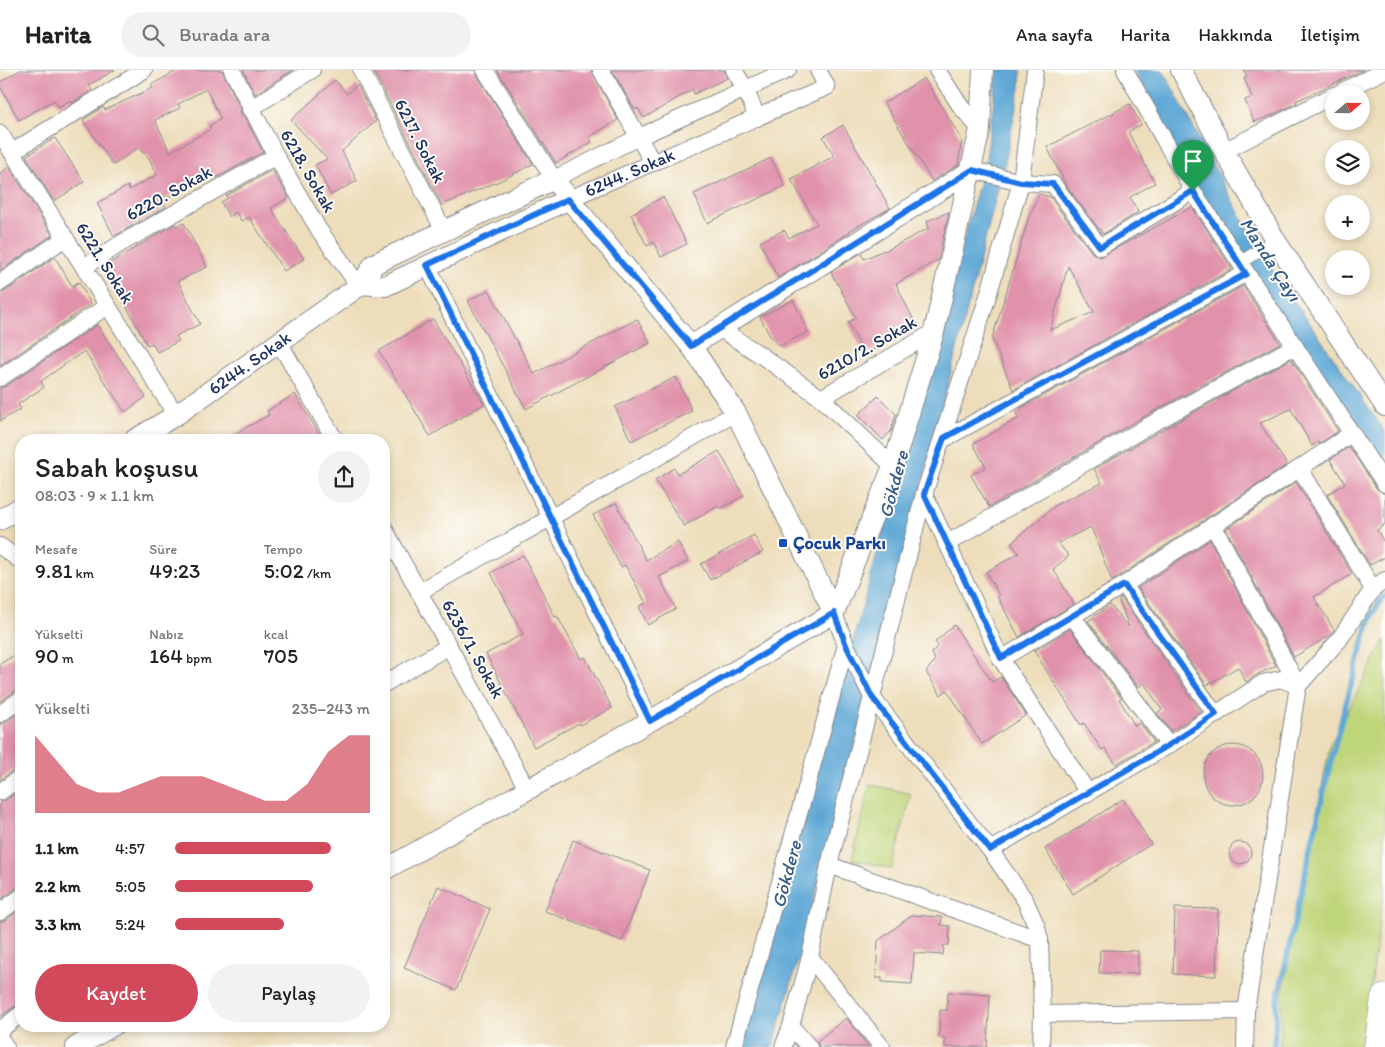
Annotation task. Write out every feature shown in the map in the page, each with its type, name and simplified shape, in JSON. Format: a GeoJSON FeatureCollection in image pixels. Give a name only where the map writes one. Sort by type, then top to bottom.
{"type":"FeatureCollection","features":[{"type":"Feature","properties":{"kind":"highway"},"geometry":{"type":"LineString","coordinates":[[1378,1047],[1385,998]]}},
{"type":"Feature","properties":{"kind":"street"},"geometry":{"type":"LineString","coordinates":[[12,152],[144,70]]}},
{"type":"Feature","properties":{"kind":"street","name":"6218. Sokak"},"geometry":{"type":"LineString","coordinates":[[232,70],[250,109],[319,230],[360,285]]}},
{"type":"Feature","properties":{"kind":"street"},"geometry":{"type":"LineString","coordinates":[[250,109],[312,70]]}},
{"type":"Feature","properties":{"kind":"street","name":"6217. Sokak"},"geometry":{"type":"LineString","coordinates":[[361,70],[444,231]]}},
{"type":"Feature","properties":{"kind":"street"},"geometry":{"type":"LineString","coordinates":[[485,70],[568,199],[691,346],[736,413],[834,613],[846,645],[872,697],[990,850],[1025,900],[1037,927],[1040,940],[1041,1047]]}},
{"type":"Feature","properties":{"kind":"street"},"geometry":{"type":"LineString","coordinates":[[601,70],[653,163]]}},
{"type":"Feature","properties":{"kind":"street"},"geometry":{"type":"LineString","coordinates":[[734,70],[746,90],[757,118]]}},
{"type":"Feature","properties":{"kind":"street","name":"6244. Sokak"},"geometry":{"type":"LineString","coordinates":[[144,434],[176,414],[360,285],[374,264],[639,137],[788,70]]}},
{"type":"Feature","properties":{"kind":"street","name":"6244. Sokak"},"geometry":{"type":"LineString","coordinates":[[360,285],[385,286],[568,199],[827,87],[818,70]]}},
{"type":"Feature","properties":{"kind":"street"},"geometry":{"type":"LineString","coordinates":[[937,70],[961,106],[980,129]]}},
{"type":"Feature","properties":{"kind":"street"},"geometry":{"type":"LineString","coordinates":[[390,867],[650,721],[834,613],[893,466],[934,332],[976,171],[983,70]]}},
{"type":"Feature","properties":{"kind":"street"},"geometry":{"type":"LineString","coordinates":[[783,1047],[791,1026],[810,957],[829,865],[924,494],[944,438],[1021,182],[1035,70]]}},
{"type":"Feature","properties":{"kind":"street"},"geometry":{"type":"LineString","coordinates":[[1125,70],[1193,191],[1385,484]]}},
{"type":"Feature","properties":{"kind":"street"},"geometry":{"type":"LineString","coordinates":[[1181,70],[1272,244],[1385,406]]}},
{"type":"Feature","properties":{"kind":"street"},"geometry":{"type":"LineString","coordinates":[[1353,85],[1382,71]]}},
{"type":"Feature","properties":{"kind":"street"},"geometry":{"type":"LineString","coordinates":[[1224,152],[1325,99]]}},
{"type":"Feature","properties":{"kind":"street","name":"6221. Sokak"},"geometry":{"type":"LineString","coordinates":[[0,133],[176,414]]}},
{"type":"Feature","properties":{"kind":"street","name":"6220. Sokak"},"geometry":{"type":"LineString","coordinates":[[84,267],[120,244],[276,156]]}},
{"type":"Feature","properties":{"kind":"street"},"geometry":{"type":"LineString","coordinates":[[691,346],[976,171],[1021,182],[1053,184],[1100,247],[1193,191]]}},
{"type":"Feature","properties":{"kind":"street"},"geometry":{"type":"LineString","coordinates":[[0,283],[66,238]]}},
{"type":"Feature","properties":{"kind":"street"},"geometry":{"type":"LineString","coordinates":[[944,438],[1243,268],[1272,244]]}},
{"type":"Feature","properties":{"kind":"street"},"geometry":{"type":"LineString","coordinates":[[427,265],[650,721]]}},
{"type":"Feature","properties":{"kind":"street"},"geometry":{"type":"LineString","coordinates":[[0,378],[107,306]]}},
{"type":"Feature","properties":{"kind":"street"},"geometry":{"type":"LineString","coordinates":[[719,328],[820,398],[893,466]]}},
{"type":"Feature","properties":{"kind":"street","name":"6210/2. Sokak"},"geometry":{"type":"LineString","coordinates":[[820,398],[934,332]]}},
{"type":"Feature","properties":{"kind":"street"},"geometry":{"type":"LineString","coordinates":[[279,342],[332,434]]}},
{"type":"Feature","properties":{"kind":"street"},"geometry":{"type":"LineString","coordinates":[[946,544],[1148,426],[1295,346]]}},
{"type":"Feature","properties":{"kind":"street"},"geometry":{"type":"LineString","coordinates":[[419,592],[736,413]]}},
{"type":"Feature","properties":{"kind":"street"},"geometry":{"type":"LineString","coordinates":[[1001,658],[1124,585],[1351,434]]}},
{"type":"Feature","properties":{"kind":"street"},"geometry":{"type":"LineString","coordinates":[[1245,1047],[1246,1010],[1298,686],[1339,640],[1379,584],[1300,469]]}},
{"type":"Feature","properties":{"kind":"street"},"geometry":{"type":"LineString","coordinates":[[924,494],[1001,658],[1088,793]]}},
{"type":"Feature","properties":{"kind":"street"},"geometry":{"type":"LineString","coordinates":[[0,520],[15,511]]}},
{"type":"Feature","properties":{"kind":"street"},"geometry":{"type":"LineString","coordinates":[[1213,526],[1298,686]]}},
{"type":"Feature","properties":{"kind":"street","name":"6236/1. Sokak"},"geometry":{"type":"LineString","coordinates":[[390,539],[527,789]]}},
{"type":"Feature","properties":{"kind":"street"},"geometry":{"type":"LineString","coordinates":[[0,546],[15,557]]}},
{"type":"Feature","properties":{"kind":"street"},"geometry":{"type":"LineString","coordinates":[[1124,585],[1216,714]]}},
{"type":"Feature","properties":{"kind":"street"},"geometry":{"type":"LineString","coordinates":[[1072,616],[1169,745]]}},
{"type":"Feature","properties":{"kind":"street"},"geometry":{"type":"LineString","coordinates":[[734,1047],[846,645]]}},
{"type":"Feature","properties":{"kind":"street"},"geometry":{"type":"LineString","coordinates":[[390,680],[449,646]]}},
{"type":"Feature","properties":{"kind":"street"},"geometry":{"type":"LineString","coordinates":[[990,850],[1169,745],[1263,683],[1281,678],[1298,686]]}},
{"type":"Feature","properties":{"kind":"street"},"geometry":{"type":"LineString","coordinates":[[0,714],[15,703]]}},
{"type":"Feature","properties":{"kind":"street"},"geometry":{"type":"LineString","coordinates":[[0,792],[15,781]]}},
{"type":"Feature","properties":{"kind":"street"},"geometry":{"type":"LineString","coordinates":[[829,865],[1040,940]]}},
{"type":"Feature","properties":{"kind":"street"},"geometry":{"type":"LineString","coordinates":[[0,912],[15,901]]}},
{"type":"Feature","properties":{"kind":"street"},"geometry":{"type":"LineString","coordinates":[[810,957],[882,1047]]}},
{"type":"Feature","properties":{"kind":"street"},"geometry":{"type":"LineString","coordinates":[[1042,1014],[1246,1010]]}},
{"type":"Feature","properties":{"kind":"street"},"geometry":{"type":"LineString","coordinates":[[0,1030],[15,1019]]}},
{"type":"Feature","properties":{"kind":"street"},"geometry":{"type":"LineString","coordinates":[[791,1026],[809,1047]]}},
{"type":"Feature","properties":{"kind":"street"},"geometry":{"type":"LineString","coordinates":[[76,1047],[102,1032]]}},
{"type":"Feature","properties":{"kind":"street"},"geometry":{"type":"LineString","coordinates":[[0,1038],[6,1047]]}},
{"type":"Feature","properties":{"kind":"green space"},"geometry":{"type":"Polygon","coordinates":[[[1385,639],[1385,890],[1380,914],[1364,1047],[1280,1047],[1282,995],[1330,745],[1385,639]]]}},
{"type":"Feature","properties":{"kind":"green space"},"geometry":{"type":"Polygon","coordinates":[[[870,784],[911,794],[892,869],[852,859],[870,784]]]}},
{"type":"Feature","properties":{"kind":"water"},"geometry":{"type":"Polygon","coordinates":[[[998,70],[1021,70],[1020,87],[1005,162],[868,695],[773,1047],[741,1047],[986,159],[998,70]]]}},
{"type":"Feature","properties":{"kind":"water"},"geometry":{"type":"Polygon","coordinates":[[[1134,70],[1163,70],[1257,247],[1385,432],[1385,473],[1196,190],[1134,70]]]}},
{"type":"Feature","properties":{"kind":"building"},"geometry":{"type":"Polygon","coordinates":[[[20,70],[115,70],[89,85],[92,90],[72,103],[70,100],[59,107],[54,100],[19,120],[0,86],[0,82],[20,70]]]}},
{"type":"Feature","properties":{"kind":"building"},"geometry":{"type":"Polygon","coordinates":[[[178,70],[222,70],[241,114],[263,152],[216,178],[213,172],[187,188],[162,200],[166,207],[114,236],[97,203],[128,186],[129,190],[157,175],[149,158],[138,148],[113,165],[83,120],[103,107],[105,110],[153,88],[151,85],[178,70]],[[206,89],[178,104],[180,108],[155,120],[170,152],[211,129],[209,126],[221,119],[206,89]]]}},
{"type":"Feature","properties":{"kind":"building"},"geometry":{"type":"Polygon","coordinates":[[[243,70],[293,70],[255,94],[243,70]]]}},
{"type":"Feature","properties":{"kind":"building"},"geometry":{"type":"Polygon","coordinates":[[[373,70],[475,70],[533,164],[502,180],[442,205],[373,70]]]}},
{"type":"Feature","properties":{"kind":"building"},"geometry":{"type":"Polygon","coordinates":[[[497,70],[591,70],[618,120],[589,137],[592,142],[556,163],[497,70]]]}},
{"type":"Feature","properties":{"kind":"building"},"geometry":{"type":"Polygon","coordinates":[[[612,70],[724,70],[727,78],[694,94],[693,89],[644,118],[638,108],[635,110],[612,70]]]}},
{"type":"Feature","properties":{"kind":"building"},"geometry":{"type":"Polygon","coordinates":[[[1244,70],[1363,70],[1331,85],[1325,85],[1325,88],[1296,101],[1297,103],[1254,122],[1245,100],[1252,97],[1244,78],[1247,77],[1244,70]]]}},
{"type":"Feature","properties":{"kind":"building"},"geometry":{"type":"Polygon","coordinates":[[[924,78],[962,140],[958,165],[932,181],[884,103],[924,78]]]}},
{"type":"Feature","properties":{"kind":"building"},"geometry":{"type":"Polygon","coordinates":[[[335,80],[347,94],[357,85],[376,121],[342,151],[357,181],[331,195],[315,165],[327,159],[291,120],[335,80]]]}},
{"type":"Feature","properties":{"kind":"building"},"geometry":{"type":"Polygon","coordinates":[[[1130,104],[1141,125],[1128,132],[1155,183],[1130,197],[1138,212],[1103,234],[1066,185],[1047,147],[1130,104]]]}},
{"type":"Feature","properties":{"kind":"building"},"geometry":{"type":"Polygon","coordinates":[[[843,125],[890,208],[849,231],[778,278],[760,242],[784,230],[789,238],[817,224],[791,179],[834,156],[823,137],[843,125]]]}},
{"type":"Feature","properties":{"kind":"building"},"geometry":{"type":"Polygon","coordinates":[[[55,138],[84,182],[54,201],[26,156],[55,138]]]}},
{"type":"Feature","properties":{"kind":"building"},"geometry":{"type":"Polygon","coordinates":[[[771,158],[785,186],[707,223],[694,194],[771,158]]]}},
{"type":"Feature","properties":{"kind":"building"},"geometry":{"type":"Polygon","coordinates":[[[9,167],[52,235],[0,271],[0,173],[9,167]]]}},
{"type":"Feature","properties":{"kind":"building"},"geometry":{"type":"Polygon","coordinates":[[[272,170],[289,198],[271,208],[304,259],[284,271],[249,217],[241,221],[236,212],[229,217],[221,202],[228,198],[226,196],[272,170]]]}},
{"type":"Feature","properties":{"kind":"building"},"geometry":{"type":"Polygon","coordinates":[[[1039,194],[1050,197],[1092,253],[1100,257],[1192,207],[1232,269],[1013,390],[992,339],[1029,217],[1039,194]],[[1068,266],[1050,330],[1094,312],[1068,266]]]}},
{"type":"Feature","properties":{"kind":"building"},"geometry":{"type":"Polygon","coordinates":[[[663,197],[687,244],[661,257],[654,242],[647,246],[631,214],[663,197]]]}},
{"type":"Feature","properties":{"kind":"building"},"geometry":{"type":"Polygon","coordinates":[[[949,212],[938,260],[896,284],[917,327],[864,354],[848,322],[856,318],[831,272],[861,253],[864,259],[885,251],[929,228],[927,221],[949,212]]]}},
{"type":"Feature","properties":{"kind":"building"},"geometry":{"type":"Polygon","coordinates":[[[184,223],[207,267],[178,281],[200,324],[176,336],[179,341],[157,352],[152,343],[147,345],[105,266],[175,224],[176,226],[184,223]]]}},
{"type":"Feature","properties":{"kind":"building"},"geometry":{"type":"Polygon","coordinates":[[[55,257],[72,286],[79,282],[91,304],[0,366],[0,293],[6,291],[55,257]]]}},
{"type":"Feature","properties":{"kind":"building"},"geometry":{"type":"Polygon","coordinates":[[[1243,286],[1280,343],[1143,417],[989,507],[971,475],[986,467],[973,444],[1019,418],[1016,413],[1021,408],[1243,286]]]}},
{"type":"Feature","properties":{"kind":"building"},"geometry":{"type":"Polygon","coordinates":[[[489,290],[534,374],[637,319],[650,343],[526,409],[468,301],[489,290]]]}},
{"type":"Feature","properties":{"kind":"building"},"geometry":{"type":"Polygon","coordinates":[[[793,300],[808,332],[780,346],[771,338],[760,317],[793,300]]]}},
{"type":"Feature","properties":{"kind":"building"},"geometry":{"type":"Polygon","coordinates":[[[433,319],[484,404],[430,436],[379,351],[433,319]]]}},
{"type":"Feature","properties":{"kind":"building"},"geometry":{"type":"Polygon","coordinates":[[[97,325],[146,397],[125,412],[84,351],[41,381],[44,387],[18,404],[21,409],[0,421],[0,388],[6,386],[97,325]]]}},
{"type":"Feature","properties":{"kind":"building"},"geometry":{"type":"Polygon","coordinates":[[[1291,359],[1338,431],[1319,444],[1318,442],[1312,446],[1291,409],[1260,423],[1287,465],[1112,581],[1091,527],[1058,543],[1069,556],[1053,569],[1074,604],[1019,637],[986,572],[1019,553],[1011,543],[1057,504],[1102,483],[1094,469],[1291,359]]]}},
{"type":"Feature","properties":{"kind":"building"},"geometry":{"type":"Polygon","coordinates":[[[676,377],[692,411],[631,441],[615,407],[676,377]]]}},
{"type":"Feature","properties":{"kind":"building"},"geometry":{"type":"Polygon","coordinates":[[[295,394],[319,434],[234,434],[269,415],[267,411],[295,394]]]}},
{"type":"Feature","properties":{"kind":"building"},"geometry":{"type":"Polygon","coordinates":[[[878,396],[896,414],[891,431],[883,440],[858,415],[878,396]]]}},
{"type":"Feature","properties":{"kind":"building"},"geometry":{"type":"Polygon","coordinates":[[[1349,447],[1377,489],[1385,494],[1385,524],[1377,530],[1385,544],[1385,557],[1370,565],[1327,495],[1345,483],[1330,460],[1349,447]]]}},
{"type":"Feature","properties":{"kind":"building"},"geometry":{"type":"Polygon","coordinates":[[[719,451],[744,496],[720,509],[718,506],[684,526],[655,480],[674,468],[678,474],[719,451]]]}},
{"type":"Feature","properties":{"kind":"building"},"geometry":{"type":"Polygon","coordinates":[[[1296,482],[1352,574],[1314,597],[1334,630],[1329,636],[1294,657],[1226,529],[1296,482]]]}},
{"type":"Feature","properties":{"kind":"building"},"geometry":{"type":"Polygon","coordinates":[[[616,503],[646,560],[678,542],[688,561],[659,577],[676,609],[648,625],[639,607],[646,603],[625,565],[621,567],[593,515],[616,503]]]}},
{"type":"Feature","properties":{"kind":"building"},"geometry":{"type":"Polygon","coordinates":[[[754,535],[763,552],[710,580],[701,564],[754,535]]]}},
{"type":"Feature","properties":{"kind":"building"},"geometry":{"type":"Polygon","coordinates":[[[1210,540],[1276,666],[1246,682],[1238,667],[1207,685],[1138,588],[1210,540]]]}},
{"type":"Feature","properties":{"kind":"building"},"geometry":{"type":"Polygon","coordinates":[[[523,555],[555,617],[557,616],[581,659],[585,657],[612,708],[534,747],[486,654],[523,634],[491,573],[523,555]]]}},
{"type":"Feature","properties":{"kind":"building"},"geometry":{"type":"Polygon","coordinates":[[[1121,598],[1201,712],[1171,731],[1157,713],[1162,710],[1144,683],[1138,687],[1088,621],[1110,605],[1129,627],[1119,600],[1121,598]]]}},
{"type":"Feature","properties":{"kind":"building"},"geometry":{"type":"Polygon","coordinates":[[[954,625],[992,682],[1001,677],[1026,715],[982,744],[947,690],[941,695],[926,672],[935,660],[932,653],[938,645],[935,642],[954,625]]]}},
{"type":"Feature","properties":{"kind":"building"},"geometry":{"type":"Polygon","coordinates":[[[1070,629],[1121,698],[1119,699],[1135,726],[1140,723],[1154,742],[1116,764],[1105,748],[1102,750],[1084,723],[1081,725],[1034,651],[1070,629]]]}},
{"type":"Feature","properties":{"kind":"building"},"geometry":{"type":"Polygon","coordinates":[[[15,655],[15,691],[0,702],[0,664],[15,655]]]}},
{"type":"Feature","properties":{"kind":"building"},"geometry":{"type":"Polygon","coordinates":[[[15,715],[15,769],[0,780],[0,724],[15,715]]]}},
{"type":"Feature","properties":{"kind":"building"},"geometry":{"type":"Polygon","coordinates":[[[1227,745],[1239,745],[1250,750],[1258,758],[1263,769],[1261,787],[1250,800],[1239,805],[1227,805],[1216,800],[1208,792],[1203,781],[1203,769],[1208,758],[1216,750],[1227,745]]]}},
{"type":"Feature","properties":{"kind":"building"},"geometry":{"type":"Polygon","coordinates":[[[15,793],[15,889],[0,900],[0,802],[15,793]]]}},
{"type":"Feature","properties":{"kind":"building"},"geometry":{"type":"Polygon","coordinates":[[[1123,799],[1151,844],[1073,894],[1045,849],[1123,799]]]}},
{"type":"Feature","properties":{"kind":"building"},"geometry":{"type":"Polygon","coordinates":[[[573,840],[650,870],[622,941],[545,911],[573,840]]]}},
{"type":"Feature","properties":{"kind":"building"},"geometry":{"type":"Polygon","coordinates":[[[1240,842],[1248,845],[1251,853],[1248,861],[1240,864],[1232,861],[1229,853],[1232,845],[1240,842]]]}},
{"type":"Feature","properties":{"kind":"building"},"geometry":{"type":"Polygon","coordinates":[[[438,886],[490,909],[456,990],[404,968],[438,886]]]}},
{"type":"Feature","properties":{"kind":"building"},"geometry":{"type":"Polygon","coordinates":[[[1175,908],[1218,909],[1216,976],[1173,974],[1175,908]]]}},
{"type":"Feature","properties":{"kind":"building"},"geometry":{"type":"Polygon","coordinates":[[[15,913],[15,1006],[0,1017],[0,922],[15,913]]]}},
{"type":"Feature","properties":{"kind":"building"},"geometry":{"type":"Polygon","coordinates":[[[912,915],[942,917],[941,925],[950,926],[949,945],[944,945],[943,955],[914,953],[912,984],[882,982],[882,978],[876,978],[878,941],[912,915]]]}},
{"type":"Feature","properties":{"kind":"building"},"geometry":{"type":"Polygon","coordinates":[[[1100,950],[1138,951],[1138,974],[1099,973],[1100,950]]]}},
{"type":"Feature","properties":{"kind":"building"},"geometry":{"type":"Polygon","coordinates":[[[948,992],[990,995],[987,1047],[945,1047],[945,1038],[939,1037],[940,1010],[947,1010],[948,992]]]}},
{"type":"Feature","properties":{"kind":"building"},"geometry":{"type":"Polygon","coordinates":[[[846,1018],[869,1047],[819,1047],[817,1041],[846,1018]]]}},
{"type":"Feature","properties":{"kind":"waterway"},"geometry":{"type":"LineString","coordinates":[[1274,1047],[1277,1001],[1334,748],[1367,628],[1379,602],[1385,596]]}},
{"type":"Feature","properties":{"kind":"place","name":"Çocuk Parkı"},"geometry":{"type":"Point","coordinates":[783,543]}},
{"type":"Feature","properties":{"kind":"route"},"geometry":{"type":"LineString","coordinates":[[972,170],[1021,182],[1053,184],[1100,247],[1193,191],[1246,274],[944,438],[924,494],[1001,658],[1124,585],[1216,714],[1169,745],[990,850],[872,697],[846,645],[834,613],[650,721],[427,265],[568,199],[691,346],[972,170]]}},
{"type":"Feature","properties":{"kind":"water label","name":"Manda Çayı"},"geometry":{"type":"Point","coordinates":[1271,259]}},
{"type":"Feature","properties":{"kind":"water label","name":"Gökdere"},"geometry":{"type":"Point","coordinates":[893,484]}},
{"type":"Feature","properties":{"kind":"water label","name":"Gökdere"},"geometry":{"type":"Point","coordinates":[786,874]}}]}
